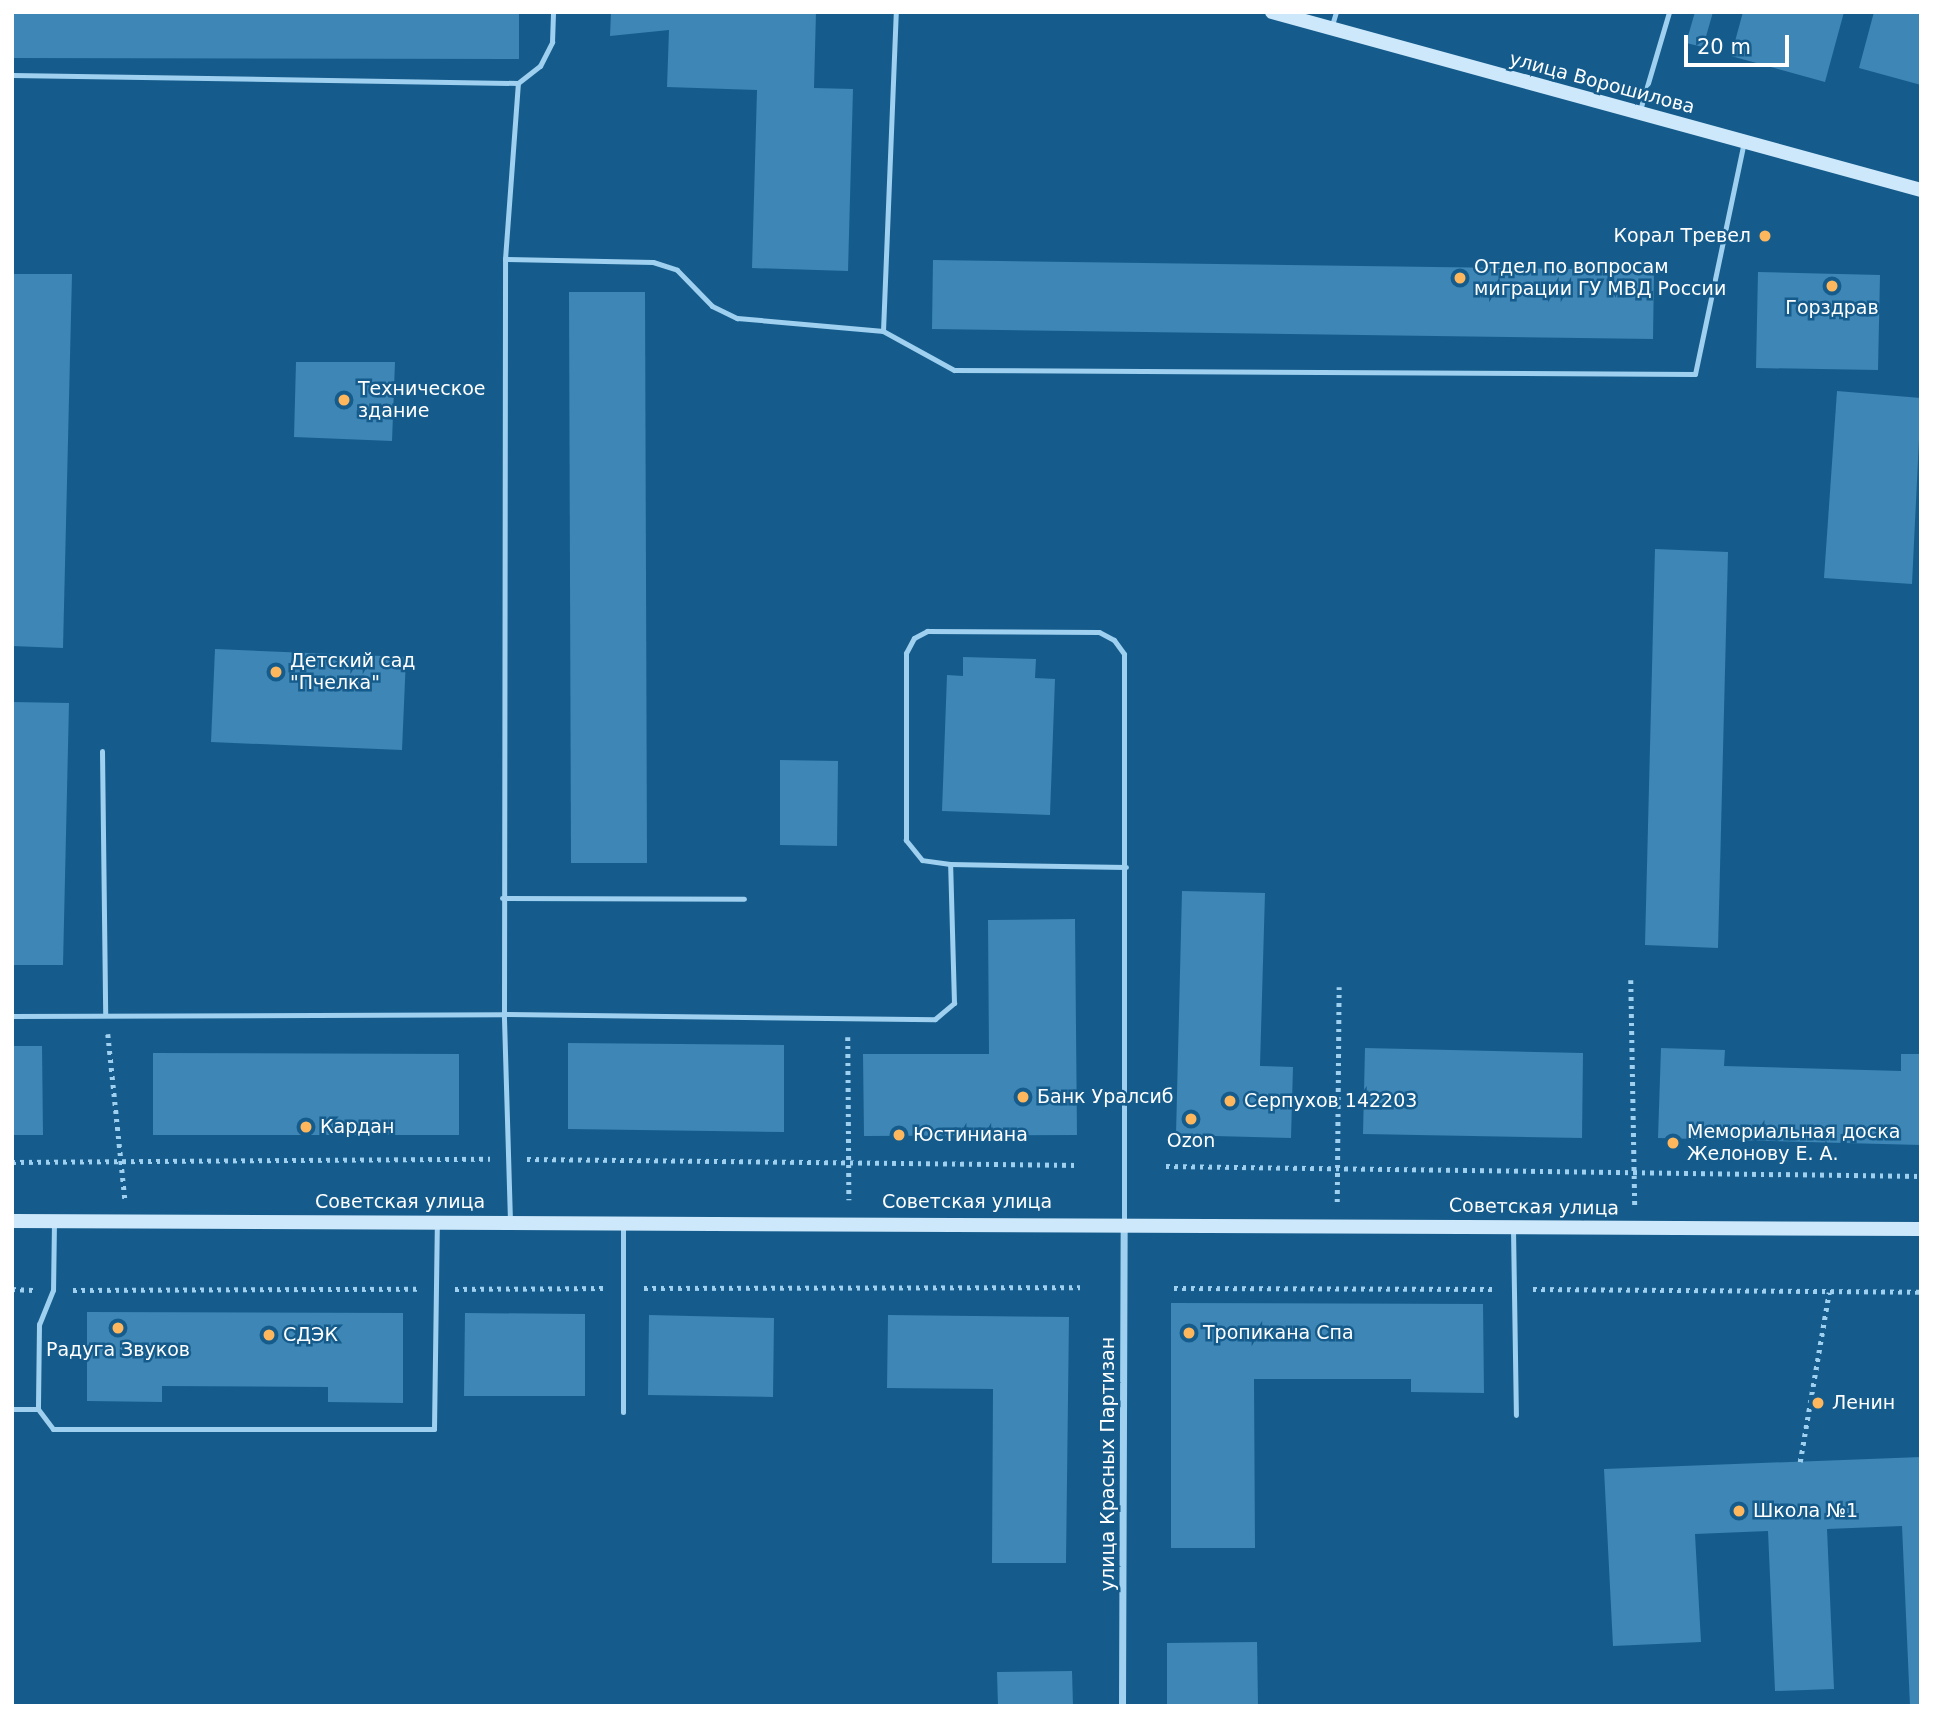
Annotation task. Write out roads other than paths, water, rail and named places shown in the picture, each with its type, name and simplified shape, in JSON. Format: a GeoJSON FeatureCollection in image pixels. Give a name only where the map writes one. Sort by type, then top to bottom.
{"type":"FeatureCollection","features":[{"type":"Feature","properties":{"kind":"street","name":"улица Ворошилова"},"geometry":{"type":"LineString","coordinates":[[1272,12],[1921,190]]}},
{"type":"Feature","properties":{"kind":"street","name":"Советская улица"},"geometry":{"type":"LineString","coordinates":[[12,1221],[1124,1222],[1921,1229]]}},
{"type":"Feature","properties":{"kind":"street","name":"улица Красных Партизан"},"geometry":{"type":"LineString","coordinates":[[1122,1706],[1124,1222]]}},
{"type":"Feature","properties":{"kind":"lane"},"geometry":{"type":"LineString","coordinates":[[12,75],[518,83],[540,66],[552,42],[553,12]]}},
{"type":"Feature","properties":{"kind":"lane"},"geometry":{"type":"LineString","coordinates":[[883,331],[896,12]]}},
{"type":"Feature","properties":{"kind":"lane"},"geometry":{"type":"LineString","coordinates":[[1331,28],[1336,12]]}},
{"type":"Feature","properties":{"kind":"lane"},"geometry":{"type":"LineString","coordinates":[[1639,113],[1669,12]]}},
{"type":"Feature","properties":{"kind":"lane"},"geometry":{"type":"LineString","coordinates":[[510,1221],[502,898],[505,259],[518,83]]}},
{"type":"Feature","properties":{"kind":"lane"},"geometry":{"type":"LineString","coordinates":[[505,259],[653,262],[677,270],[712,306],[737,318],[883,331],[954,370],[1695,374],[1744,142]]}},
{"type":"Feature","properties":{"kind":"lane"},"geometry":{"type":"LineString","coordinates":[[1124,1222],[1126,867],[1124,654],[1114,640],[1099,632],[927,631],[906,653],[906,839],[922,860],[950,864],[1126,867]]}},
{"type":"Feature","properties":{"kind":"lane"},"geometry":{"type":"LineString","coordinates":[[102,751],[105,1014]]}},
{"type":"Feature","properties":{"kind":"lane"},"geometry":{"type":"LineString","coordinates":[[12,1016],[504,1014],[848,1022],[947,1014],[954,1003],[950,864]]}},
{"type":"Feature","properties":{"kind":"lane"},"geometry":{"type":"LineString","coordinates":[[502,898],[744,899]]}},
{"type":"Feature","properties":{"kind":"lane"},"geometry":{"type":"LineString","coordinates":[[54,1221],[53,1290],[39,1324],[38,1409],[53,1429],[434,1429],[438,1221]]}},
{"type":"Feature","properties":{"kind":"lane"},"geometry":{"type":"LineString","coordinates":[[623,1221],[623,1412]]}},
{"type":"Feature","properties":{"kind":"lane"},"geometry":{"type":"LineString","coordinates":[[1513,1226],[1516,1415]]}},
{"type":"Feature","properties":{"kind":"lane"},"geometry":{"type":"LineString","coordinates":[[12,1409],[38,1409]]}},
{"type":"Feature","properties":{"kind":"place","name":"Корал Тревел"},"geometry":{"type":"Point","coordinates":[1765,236]}},
{"type":"Feature","properties":{"kind":"place","name":"Отдел по вопросам миграции ГУ МВД России"},"geometry":{"type":"Point","coordinates":[1460,278]}},
{"type":"Feature","properties":{"kind":"place","name":"Горздрав"},"geometry":{"type":"Point","coordinates":[1832,286]}},
{"type":"Feature","properties":{"kind":"place","name":"Техническое здание"},"geometry":{"type":"Point","coordinates":[344,400]}},
{"type":"Feature","properties":{"kind":"place","name":"Детский сад \"Пчелка\""},"geometry":{"type":"Point","coordinates":[276,672]}},
{"type":"Feature","properties":{"kind":"place","name":"Банк Уралсиб"},"geometry":{"type":"Point","coordinates":[1023,1097]}},
{"type":"Feature","properties":{"kind":"place","name":"Серпухов 142203"},"geometry":{"type":"Point","coordinates":[1230,1101]}},
{"type":"Feature","properties":{"kind":"place","name":"Ozon"},"geometry":{"type":"Point","coordinates":[1191,1119]}},
{"type":"Feature","properties":{"kind":"place","name":"Кардан"},"geometry":{"type":"Point","coordinates":[306,1127]}},
{"type":"Feature","properties":{"kind":"place","name":"Юстиниана"},"geometry":{"type":"Point","coordinates":[899,1135]}},
{"type":"Feature","properties":{"kind":"place","name":"Мемориальная доска Желонову Е. А."},"geometry":{"type":"Point","coordinates":[1673,1143]}},
{"type":"Feature","properties":{"kind":"place","name":"Радуга Звуков"},"geometry":{"type":"Point","coordinates":[118,1328]}},
{"type":"Feature","properties":{"kind":"place","name":"Тропикана Спа"},"geometry":{"type":"Point","coordinates":[1189,1333]}},
{"type":"Feature","properties":{"kind":"place","name":"СДЭК"},"geometry":{"type":"Point","coordinates":[269,1335]}},
{"type":"Feature","properties":{"kind":"place","name":"Ленин"},"geometry":{"type":"Point","coordinates":[1818,1403]}},
{"type":"Feature","properties":{"kind":"place","name":"Школа №1"},"geometry":{"type":"Point","coordinates":[1739,1511]}}]}
